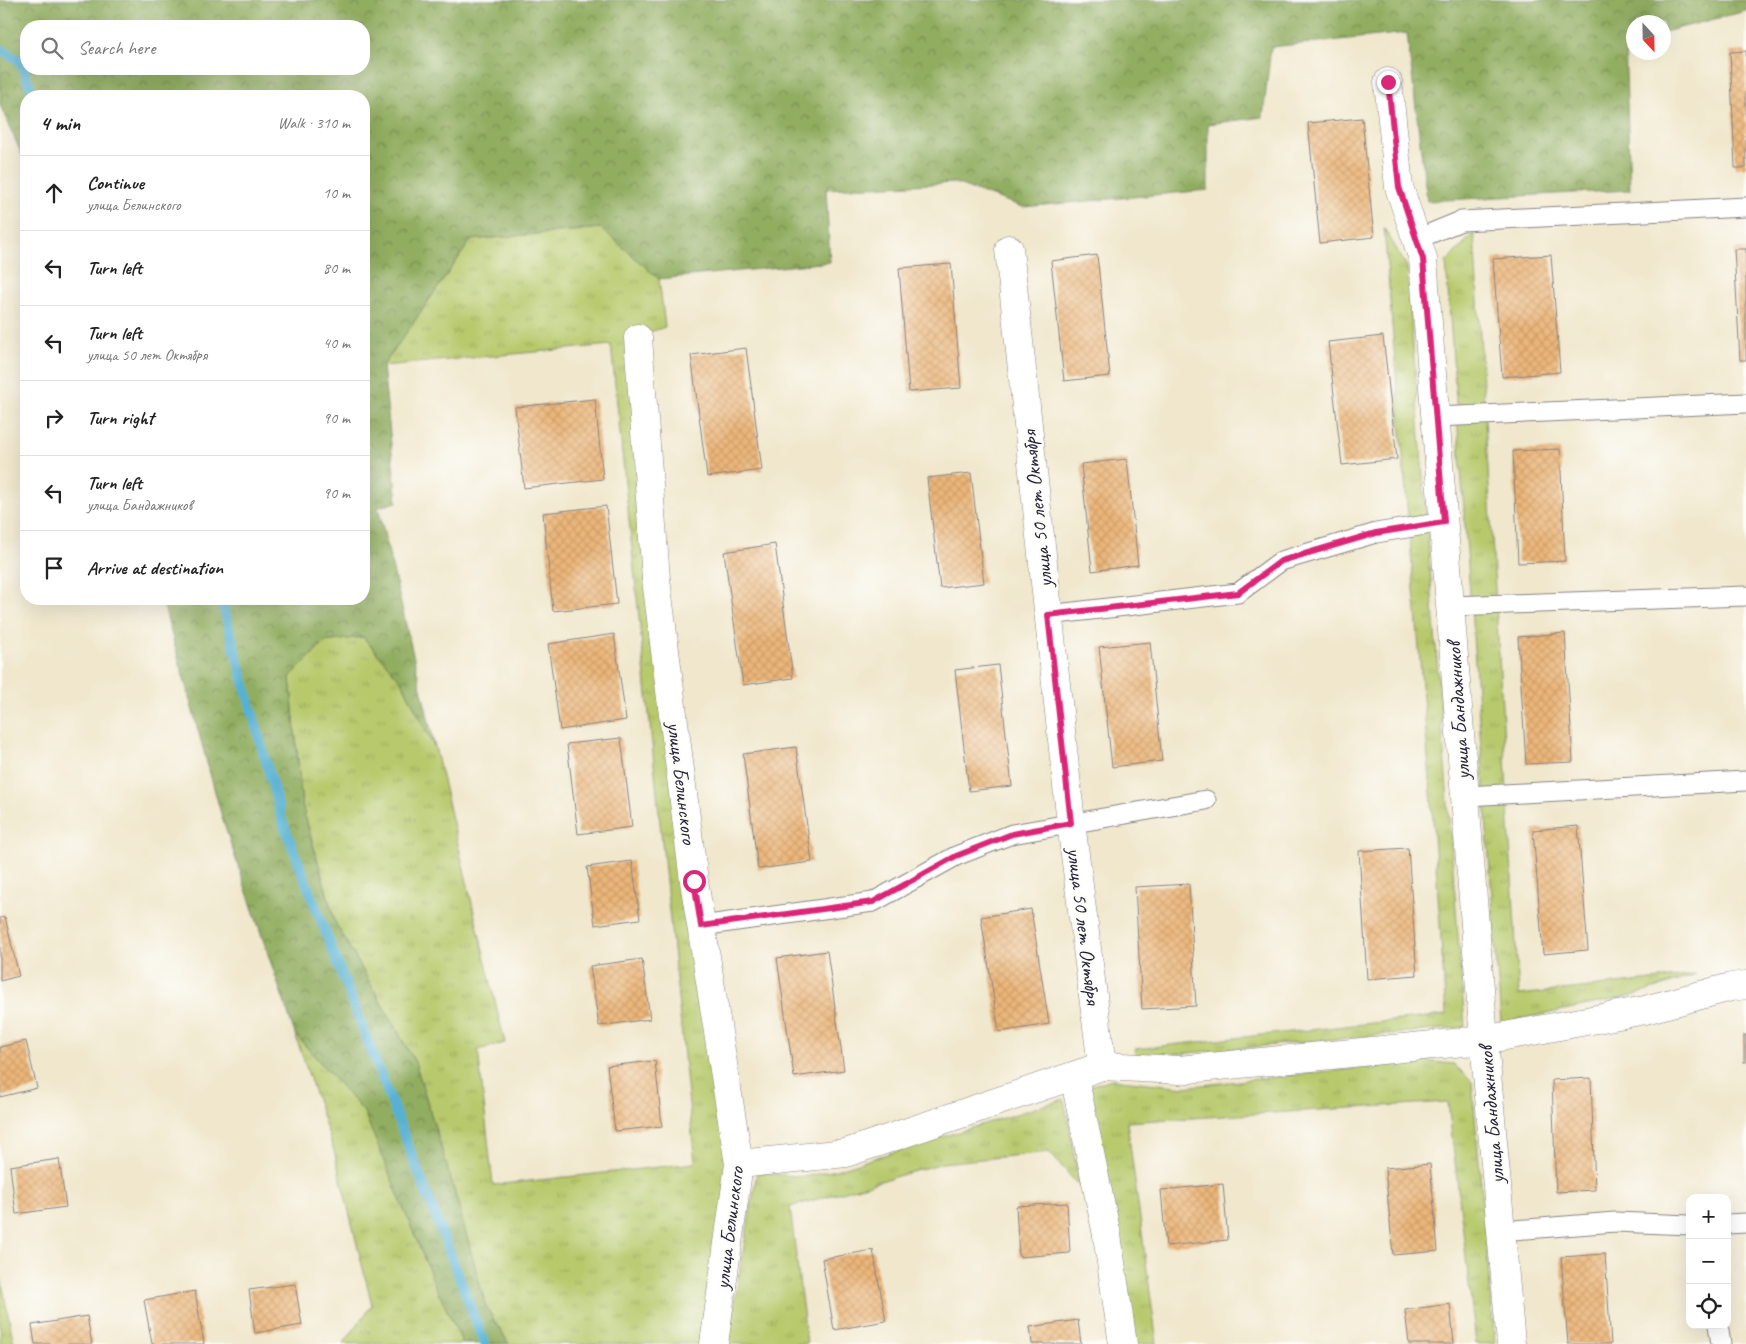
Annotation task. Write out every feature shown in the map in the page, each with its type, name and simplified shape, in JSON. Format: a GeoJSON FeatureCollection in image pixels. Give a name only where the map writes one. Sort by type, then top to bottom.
{"type":"FeatureCollection","features":[{"type":"Feature","properties":{"kind":"street","name":"улица Бандажников"},"geometry":{"type":"LineString","coordinates":[[1388,82],[1399,187],[1423,259],[1484,1040],[1511,1344]]}},
{"type":"Feature","properties":{"kind":"street","name":"улица 50 лет Октября"},"geometry":{"type":"LineString","coordinates":[[1009,249],[1071,823],[1102,1066]]}},
{"type":"Feature","properties":{"kind":"street","name":"улица Белинского"},"geometry":{"type":"LineString","coordinates":[[638,338],[656,579],[694,881],[739,1164],[714,1344]]}},
{"type":"Feature","properties":{"kind":"street"},"geometry":{"type":"LineString","coordinates":[[739,1164],[846,1153],[1102,1066],[1179,1070],[1484,1040],[1645,1010],[1746,984]]}},
{"type":"Feature","properties":{"kind":"street"},"geometry":{"type":"LineString","coordinates":[[1074,1076],[1107,1234],[1123,1344]]}},
{"type":"Feature","properties":{"kind":"lane"},"geometry":{"type":"LineString","coordinates":[[1416,239],[1461,221],[1746,207]]}},
{"type":"Feature","properties":{"kind":"lane"},"geometry":{"type":"LineString","coordinates":[[1436,417],[1746,403]]}},
{"type":"Feature","properties":{"kind":"lane"},"geometry":{"type":"LineString","coordinates":[[1048,615],[1238,593],[1281,561],[1376,533],[1444,522]]}},
{"type":"Feature","properties":{"kind":"lane"},"geometry":{"type":"LineString","coordinates":[[1450,606],[1746,596]]}},
{"type":"Feature","properties":{"kind":"lane"},"geometry":{"type":"LineString","coordinates":[[1465,796],[1746,780]]}},
{"type":"Feature","properties":{"kind":"lane"},"geometry":{"type":"LineString","coordinates":[[701,926],[873,902],[956,856],[1012,834],[1206,800]]}},
{"type":"Feature","properties":{"kind":"lane"},"geometry":{"type":"LineString","coordinates":[[1501,1231],[1615,1222],[1686,1225]]}},
{"type":"Feature","properties":{"kind":"lane"},"geometry":{"type":"LineString","coordinates":[[1731,1224],[1746,1223]]}},
{"type":"Feature","properties":{"kind":"lane"},"geometry":{"type":"LineString","coordinates":[[1718,1329],[1720,1344]]}},
{"type":"Feature","properties":{"kind":"green space"},"geometry":{"type":"Polygon","coordinates":[[[0,0],[1746,0],[1746,11],[1671,30],[1671,15],[1626,15],[1625,42],[1630,190],[1427,201],[1407,33],[1271,47],[1263,117],[1208,124],[1208,190],[1023,207],[955,183],[826,189],[830,262],[659,279],[601,228],[471,240],[383,366],[397,502],[378,507],[436,751],[402,682],[363,637],[324,642],[290,677],[302,805],[335,922],[415,1062],[455,1193],[486,1307],[509,1344],[463,1344],[435,1285],[364,1112],[295,1034],[223,821],[164,605],[370,605],[370,90],[20,90],[20,150],[0,105],[0,0]]]}},
{"type":"Feature","properties":{"kind":"green space"},"geometry":{"type":"Polygon","coordinates":[[[601,228],[659,279],[665,327],[628,339],[726,1146],[727,1177],[702,1344],[509,1344],[486,1307],[455,1193],[415,1062],[335,922],[302,805],[290,677],[324,642],[363,637],[402,682],[436,751],[505,1043],[478,1050],[493,1185],[695,1163],[611,345],[383,366],[471,240],[601,228]]]}},
{"type":"Feature","properties":{"kind":"green space"},"geometry":{"type":"Polygon","coordinates":[[[1384,228],[1407,267],[1465,1027],[1135,1058],[1134,1049],[1446,1015],[1432,805],[1384,228]]]}},
{"type":"Feature","properties":{"kind":"green space"},"geometry":{"type":"Polygon","coordinates":[[[1474,233],[1519,995],[1696,975],[1632,996],[1501,1023],[1446,262],[1474,233]]]}},
{"type":"Feature","properties":{"kind":"green space"},"geometry":{"type":"Polygon","coordinates":[[[295,1034],[364,1112],[435,1285],[463,1344],[343,1344],[372,1305],[334,1151],[295,1034]]]}},
{"type":"Feature","properties":{"kind":"green space"},"geometry":{"type":"Polygon","coordinates":[[[1423,1061],[1454,1064],[1472,1082],[1495,1344],[1476,1344],[1448,1102],[1127,1122],[1157,1344],[1135,1344],[1088,1101],[1092,1085],[1112,1079],[1184,1087],[1423,1061]]]}},
{"type":"Feature","properties":{"kind":"green space"},"geometry":{"type":"Polygon","coordinates":[[[1064,1099],[1080,1187],[1049,1152],[943,1163],[790,1207],[807,1344],[727,1344],[757,1172],[803,1177],[836,1170],[1064,1099]]]}},
{"type":"Feature","properties":{"kind":"green space"},"geometry":{"type":"Polygon","coordinates":[[[0,1273],[14,1344],[0,1344],[0,1273]]]}},
{"type":"Feature","properties":{"kind":"building"},"geometry":{"type":"Polygon","coordinates":[[[1746,51],[1746,168],[1735,168],[1730,52],[1746,51]]]}},
{"type":"Feature","properties":{"kind":"building"},"geometry":{"type":"Polygon","coordinates":[[[1362,118],[1374,237],[1320,243],[1308,123],[1362,118]]]}},
{"type":"Feature","properties":{"kind":"building"},"geometry":{"type":"Polygon","coordinates":[[[1734,249],[1746,249],[1746,360],[1740,360],[1734,249]]]}},
{"type":"Feature","properties":{"kind":"building"},"geometry":{"type":"Polygon","coordinates":[[[1097,255],[1110,376],[1064,381],[1051,261],[1097,255]]]}},
{"type":"Feature","properties":{"kind":"building"},"geometry":{"type":"Polygon","coordinates":[[[1551,255],[1560,372],[1502,377],[1493,259],[1551,255]]]}},
{"type":"Feature","properties":{"kind":"building"},"geometry":{"type":"Polygon","coordinates":[[[951,264],[961,388],[909,392],[899,268],[951,264]]]}},
{"type":"Feature","properties":{"kind":"building"},"geometry":{"type":"Polygon","coordinates":[[[1383,336],[1397,459],[1342,465],[1328,342],[1383,336]]]}},
{"type":"Feature","properties":{"kind":"building"},"geometry":{"type":"Polygon","coordinates":[[[746,348],[762,470],[707,477],[691,355],[746,348]]]}},
{"type":"Feature","properties":{"kind":"building"},"geometry":{"type":"Polygon","coordinates":[[[595,399],[603,479],[524,488],[515,407],[595,399]]]}},
{"type":"Feature","properties":{"kind":"building"},"geometry":{"type":"Polygon","coordinates":[[[1560,449],[1565,561],[1518,563],[1513,451],[1560,449]]]}},
{"type":"Feature","properties":{"kind":"building"},"geometry":{"type":"Polygon","coordinates":[[[1127,459],[1138,565],[1092,571],[1081,464],[1127,459]]]}},
{"type":"Feature","properties":{"kind":"building"},"geometry":{"type":"Polygon","coordinates":[[[971,473],[984,583],[940,588],[927,478],[971,473]]]}},
{"type":"Feature","properties":{"kind":"building"},"geometry":{"type":"Polygon","coordinates":[[[606,506],[617,604],[553,611],[543,513],[606,506]]]}},
{"type":"Feature","properties":{"kind":"building"},"geometry":{"type":"Polygon","coordinates":[[[775,544],[793,678],[743,685],[724,552],[775,544]]]}},
{"type":"Feature","properties":{"kind":"building"},"geometry":{"type":"Polygon","coordinates":[[[1565,633],[1573,762],[1526,764],[1518,637],[1565,633]]]}},
{"type":"Feature","properties":{"kind":"building"},"geometry":{"type":"Polygon","coordinates":[[[614,634],[626,720],[560,730],[548,644],[614,634]]]}},
{"type":"Feature","properties":{"kind":"building"},"geometry":{"type":"Polygon","coordinates":[[[1150,642],[1162,761],[1112,767],[1099,647],[1150,642]]]}},
{"type":"Feature","properties":{"kind":"building"},"geometry":{"type":"Polygon","coordinates":[[[998,665],[1012,786],[969,791],[955,670],[998,665]]]}},
{"type":"Feature","properties":{"kind":"building"},"geometry":{"type":"Polygon","coordinates":[[[621,738],[632,827],[578,834],[567,744],[621,738]]]}},
{"type":"Feature","properties":{"kind":"building"},"geometry":{"type":"Polygon","coordinates":[[[796,747],[812,862],[758,869],[743,754],[796,747]]]}},
{"type":"Feature","properties":{"kind":"building"},"geometry":{"type":"Polygon","coordinates":[[[1578,826],[1588,950],[1543,954],[1533,830],[1578,826]]]}},
{"type":"Feature","properties":{"kind":"building"},"geometry":{"type":"Polygon","coordinates":[[[1408,848],[1417,975],[1367,979],[1359,851],[1408,848]]]}},
{"type":"Feature","properties":{"kind":"building"},"geometry":{"type":"Polygon","coordinates":[[[632,861],[640,919],[595,925],[587,867],[632,861]]]}},
{"type":"Feature","properties":{"kind":"building"},"geometry":{"type":"Polygon","coordinates":[[[1189,884],[1196,1006],[1142,1009],[1135,887],[1189,884]]]}},
{"type":"Feature","properties":{"kind":"building"},"geometry":{"type":"Polygon","coordinates":[[[1031,909],[1049,1024],[999,1032],[981,917],[1031,909]]]}},
{"type":"Feature","properties":{"kind":"building"},"geometry":{"type":"Polygon","coordinates":[[[5,917],[19,976],[0,981],[0,918],[5,917]]]}},
{"type":"Feature","properties":{"kind":"building"},"geometry":{"type":"Polygon","coordinates":[[[827,951],[844,1070],[794,1077],[777,958],[827,951]]]}},
{"type":"Feature","properties":{"kind":"building"},"geometry":{"type":"Polygon","coordinates":[[[642,959],[650,1019],[599,1026],[590,966],[642,959]]]}},
{"type":"Feature","properties":{"kind":"building"},"geometry":{"type":"Polygon","coordinates":[[[1744,1035],[1746,1035],[1746,1062],[1744,1062],[1744,1035]]]}},
{"type":"Feature","properties":{"kind":"building"},"geometry":{"type":"Polygon","coordinates":[[[26,1041],[37,1088],[0,1097],[0,1047],[26,1041]]]}},
{"type":"Feature","properties":{"kind":"building"},"geometry":{"type":"Polygon","coordinates":[[[655,1061],[662,1126],[615,1131],[607,1066],[655,1061]]]}},
{"type":"Feature","properties":{"kind":"building"},"geometry":{"type":"Polygon","coordinates":[[[1591,1078],[1595,1190],[1556,1192],[1552,1080],[1591,1078]]]}},
{"type":"Feature","properties":{"kind":"building"},"geometry":{"type":"Polygon","coordinates":[[[59,1159],[66,1207],[16,1214],[10,1166],[59,1159]]]}},
{"type":"Feature","properties":{"kind":"building"},"geometry":{"type":"Polygon","coordinates":[[[1430,1164],[1438,1251],[1393,1255],[1385,1168],[1430,1164]]]}},
{"type":"Feature","properties":{"kind":"building"},"geometry":{"type":"Polygon","coordinates":[[[1223,1184],[1228,1240],[1166,1246],[1161,1190],[1223,1184]]]}},
{"type":"Feature","properties":{"kind":"building"},"geometry":{"type":"Polygon","coordinates":[[[1067,1203],[1070,1253],[1019,1257],[1016,1206],[1067,1203]]]}},
{"type":"Feature","properties":{"kind":"building"},"geometry":{"type":"Polygon","coordinates":[[[873,1250],[886,1321],[834,1330],[822,1259],[873,1250]]]}},
{"type":"Feature","properties":{"kind":"building"},"geometry":{"type":"Polygon","coordinates":[[[1605,1254],[1611,1344],[1568,1344],[1561,1257],[1605,1254]]]}},
{"type":"Feature","properties":{"kind":"building"},"geometry":{"type":"Polygon","coordinates":[[[295,1284],[302,1325],[255,1333],[249,1290],[295,1284]]]}},
{"type":"Feature","properties":{"kind":"building"},"geometry":{"type":"Polygon","coordinates":[[[195,1291],[204,1344],[152,1344],[144,1300],[195,1291]]]}},
{"type":"Feature","properties":{"kind":"building"},"geometry":{"type":"Polygon","coordinates":[[[1450,1304],[1454,1344],[1409,1344],[1405,1310],[1450,1304]]]}},
{"type":"Feature","properties":{"kind":"building"},"geometry":{"type":"Polygon","coordinates":[[[87,1316],[92,1344],[35,1344],[32,1325],[87,1316]]]}},
{"type":"Feature","properties":{"kind":"building"},"geometry":{"type":"Polygon","coordinates":[[[1078,1320],[1081,1344],[1032,1344],[1030,1327],[1078,1320]]]}},
{"type":"Feature","properties":{"kind":"waterway"},"geometry":{"type":"LineString","coordinates":[[0,49],[20,61]]}},
{"type":"Feature","properties":{"kind":"waterway"},"geometry":{"type":"LineString","coordinates":[[26,75],[32,90]]}},
{"type":"Feature","properties":{"kind":"waterway"},"geometry":{"type":"LineString","coordinates":[[223,605],[282,820],[485,1344]]}},
{"type":"Feature","properties":{"kind":"route"},"geometry":{"type":"LineString","coordinates":[[694,881],[701,926],[873,902],[956,856],[1012,834],[1071,823],[1048,615],[1238,593],[1281,561],[1376,533],[1444,522],[1423,259],[1399,187],[1388,82]]}}]}
